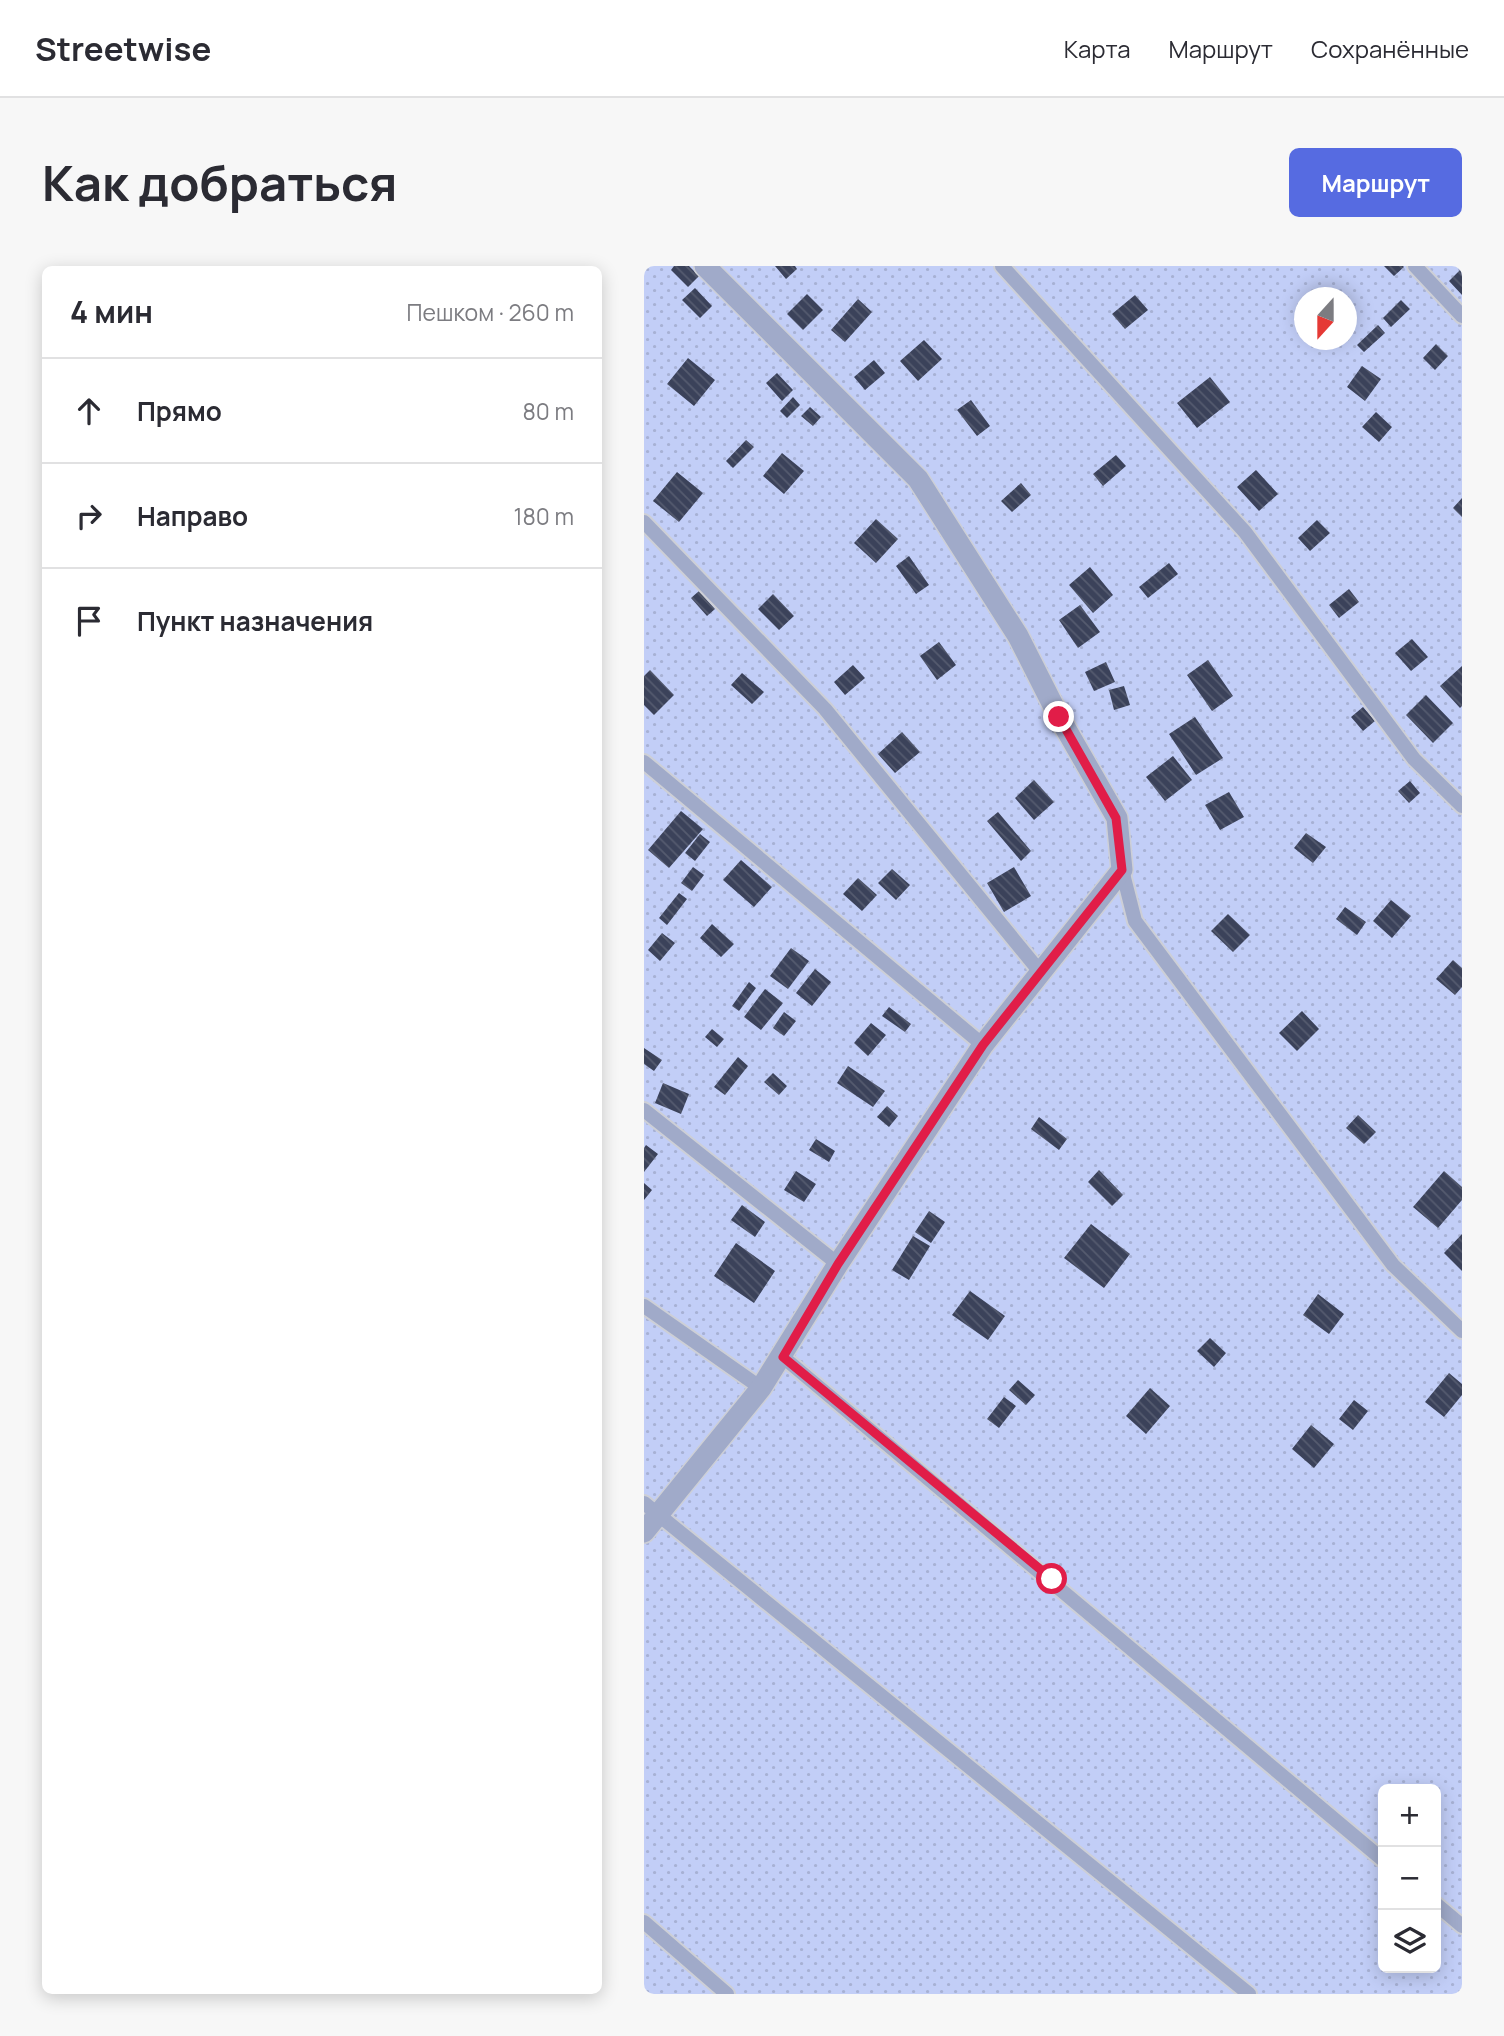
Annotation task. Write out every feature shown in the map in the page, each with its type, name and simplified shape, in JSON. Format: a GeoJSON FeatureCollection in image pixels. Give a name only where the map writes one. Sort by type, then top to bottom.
{"type":"FeatureCollection","features":[{"type":"Feature","properties":{"kind":"street"},"geometry":{"type":"LineString","coordinates":[[644,1532],[651,1508],[761,1388],[783,1357],[838,1264],[983,1045],[1122,870],[1116,818],[1059,717],[1018,636],[918,479],[705,266]]}},
{"type":"Feature","properties":{"kind":"lane"},"geometry":{"type":"LineString","coordinates":[[1002,266],[1245,532],[1414,760],[1462,806]]}},
{"type":"Feature","properties":{"kind":"lane"},"geometry":{"type":"LineString","coordinates":[[1415,266],[1462,316]]}},
{"type":"Feature","properties":{"kind":"lane"},"geometry":{"type":"LineString","coordinates":[[644,522],[825,709],[1041,973]]}},
{"type":"Feature","properties":{"kind":"lane"},"geometry":{"type":"LineString","coordinates":[[644,762],[983,1045]]}},
{"type":"Feature","properties":{"kind":"lane"},"geometry":{"type":"LineString","coordinates":[[1122,870],[1135,920],[1393,1265],[1462,1331]]}},
{"type":"Feature","properties":{"kind":"lane"},"geometry":{"type":"LineString","coordinates":[[644,1110],[838,1264]]}},
{"type":"Feature","properties":{"kind":"lane"},"geometry":{"type":"LineString","coordinates":[[644,1306],[761,1388]]}},
{"type":"Feature","properties":{"kind":"lane"},"geometry":{"type":"LineString","coordinates":[[783,1357],[1378,1856]]}},
{"type":"Feature","properties":{"kind":"lane"},"geometry":{"type":"LineString","coordinates":[[651,1508],[1250,1994]]}},
{"type":"Feature","properties":{"kind":"lane"},"geometry":{"type":"LineString","coordinates":[[1441,1908],[1462,1926]]}},
{"type":"Feature","properties":{"kind":"lane"},"geometry":{"type":"LineString","coordinates":[[644,1922],[727,1994]]}},
{"type":"Feature","properties":{"kind":"shaded area"},"geometry":{"type":"Polygon","coordinates":[[[644,266],[1462,266],[1462,1994],[644,1994],[644,266]]]}},
{"type":"Feature","properties":{"kind":"building"},"geometry":{"type":"Polygon","coordinates":[[[674,266],[689,266],[699,276],[688,287],[671,270],[674,266]]]}},
{"type":"Feature","properties":{"kind":"building"},"geometry":{"type":"Polygon","coordinates":[[[775,266],[795,266],[797,269],[786,279],[775,266]]]}},
{"type":"Feature","properties":{"kind":"building"},"geometry":{"type":"Polygon","coordinates":[[[1384,266],[1403,266],[1404,267],[1394,276],[1384,266]]]}},
{"type":"Feature","properties":{"kind":"building"},"geometry":{"type":"Polygon","coordinates":[[[1462,268],[1462,295],[1449,281],[1462,268]]]}},
{"type":"Feature","properties":{"kind":"building"},"geometry":{"type":"Polygon","coordinates":[[[695,288],[712,306],[700,318],[682,300],[695,288]]]}},
{"type":"Feature","properties":{"kind":"building"},"geometry":{"type":"Polygon","coordinates":[[[807,294],[823,310],[803,330],[787,314],[807,294]]]}},
{"type":"Feature","properties":{"kind":"building"},"geometry":{"type":"Polygon","coordinates":[[[1135,295],[1148,310],[1125,329],[1112,314],[1135,295]]]}},
{"type":"Feature","properties":{"kind":"building"},"geometry":{"type":"Polygon","coordinates":[[[858,299],[872,312],[845,342],[831,330],[858,299]]]}},
{"type":"Feature","properties":{"kind":"building"},"geometry":{"type":"Polygon","coordinates":[[[1401,300],[1410,309],[1391,327],[1383,318],[1401,300]]]}},
{"type":"Feature","properties":{"kind":"building"},"geometry":{"type":"Polygon","coordinates":[[[1378,325],[1385,333],[1364,352],[1357,345],[1378,325]]]}},
{"type":"Feature","properties":{"kind":"building"},"geometry":{"type":"Polygon","coordinates":[[[924,340],[942,359],[918,381],[900,361],[924,340]]]}},
{"type":"Feature","properties":{"kind":"building"},"geometry":{"type":"Polygon","coordinates":[[[1436,344],[1448,356],[1435,370],[1423,358],[1436,344]]]}},
{"type":"Feature","properties":{"kind":"building"},"geometry":{"type":"Polygon","coordinates":[[[688,358],[715,380],[694,406],[667,384],[688,358]]]}},
{"type":"Feature","properties":{"kind":"building"},"geometry":{"type":"Polygon","coordinates":[[[874,360],[885,373],[865,390],[854,377],[874,360]]]}},
{"type":"Feature","properties":{"kind":"building"},"geometry":{"type":"Polygon","coordinates":[[[1362,366],[1381,379],[1365,401],[1347,387],[1362,366]]]}},
{"type":"Feature","properties":{"kind":"building"},"geometry":{"type":"Polygon","coordinates":[[[777,373],[793,390],[782,401],[766,383],[777,373]]]}},
{"type":"Feature","properties":{"kind":"building"},"geometry":{"type":"Polygon","coordinates":[[[1210,377],[1230,402],[1197,428],[1177,403],[1210,377]]]}},
{"type":"Feature","properties":{"kind":"building"},"geometry":{"type":"Polygon","coordinates":[[[793,397],[800,405],[787,418],[780,411],[793,397]]]}},
{"type":"Feature","properties":{"kind":"building"},"geometry":{"type":"Polygon","coordinates":[[[971,400],[990,426],[977,436],[957,410],[971,400]]]}},
{"type":"Feature","properties":{"kind":"building"},"geometry":{"type":"Polygon","coordinates":[[[810,407],[821,417],[813,426],[801,416],[810,407]]]}},
{"type":"Feature","properties":{"kind":"building"},"geometry":{"type":"Polygon","coordinates":[[[1376,412],[1392,427],[1379,442],[1362,427],[1376,412]]]}},
{"type":"Feature","properties":{"kind":"building"},"geometry":{"type":"Polygon","coordinates":[[[746,440],[754,447],[733,468],[726,461],[746,440]]]}},
{"type":"Feature","properties":{"kind":"building"},"geometry":{"type":"Polygon","coordinates":[[[782,453],[804,471],[784,494],[763,476],[782,453]]]}},
{"type":"Feature","properties":{"kind":"building"},"geometry":{"type":"Polygon","coordinates":[[[1116,455],[1126,466],[1103,486],[1093,474],[1116,455]]]}},
{"type":"Feature","properties":{"kind":"building"},"geometry":{"type":"Polygon","coordinates":[[[1256,470],[1278,494],[1259,511],[1237,487],[1256,470]]]}},
{"type":"Feature","properties":{"kind":"building"},"geometry":{"type":"Polygon","coordinates":[[[677,472],[703,493],[679,522],[653,501],[677,472]]]}},
{"type":"Feature","properties":{"kind":"building"},"geometry":{"type":"Polygon","coordinates":[[[1021,483],[1031,495],[1012,512],[1001,501],[1021,483]]]}},
{"type":"Feature","properties":{"kind":"building"},"geometry":{"type":"Polygon","coordinates":[[[1462,498],[1462,517],[1453,508],[1462,498]]]}},
{"type":"Feature","properties":{"kind":"building"},"geometry":{"type":"Polygon","coordinates":[[[876,519],[898,539],[876,563],[854,543],[876,519]]]}},
{"type":"Feature","properties":{"kind":"building"},"geometry":{"type":"Polygon","coordinates":[[[1317,520],[1330,533],[1310,551],[1298,538],[1317,520]]]}},
{"type":"Feature","properties":{"kind":"building"},"geometry":{"type":"Polygon","coordinates":[[[909,556],[929,585],[916,594],[896,566],[909,556]]]}},
{"type":"Feature","properties":{"kind":"building"},"geometry":{"type":"Polygon","coordinates":[[[1169,563],[1178,574],[1148,598],[1139,587],[1169,563]]]}},
{"type":"Feature","properties":{"kind":"building"},"geometry":{"type":"Polygon","coordinates":[[[1090,567],[1113,595],[1093,613],[1069,585],[1090,567]]]}},
{"type":"Feature","properties":{"kind":"building"},"geometry":{"type":"Polygon","coordinates":[[[1349,589],[1359,602],[1339,618],[1329,605],[1349,589]]]}},
{"type":"Feature","properties":{"kind":"building"},"geometry":{"type":"Polygon","coordinates":[[[699,591],[715,609],[707,616],[691,598],[699,591]]]}},
{"type":"Feature","properties":{"kind":"building"},"geometry":{"type":"Polygon","coordinates":[[[773,594],[794,616],[779,630],[758,609],[773,594]]]}},
{"type":"Feature","properties":{"kind":"building"},"geometry":{"type":"Polygon","coordinates":[[[1080,605],[1100,632],[1078,648],[1059,620],[1080,605]]]}},
{"type":"Feature","properties":{"kind":"building"},"geometry":{"type":"Polygon","coordinates":[[[1412,639],[1428,657],[1411,671],[1395,653],[1412,639]]]}},
{"type":"Feature","properties":{"kind":"building"},"geometry":{"type":"Polygon","coordinates":[[[939,642],[956,665],[937,680],[920,656],[939,642]]]}},
{"type":"Feature","properties":{"kind":"building"},"geometry":{"type":"Polygon","coordinates":[[[1208,660],[1233,696],[1212,711],[1187,675],[1208,660]]]}},
{"type":"Feature","properties":{"kind":"building"},"geometry":{"type":"Polygon","coordinates":[[[1106,662],[1115,682],[1094,691],[1085,672],[1106,662]]]}},
{"type":"Feature","properties":{"kind":"building"},"geometry":{"type":"Polygon","coordinates":[[[853,665],[865,678],[845,695],[834,682],[853,665]]]}},
{"type":"Feature","properties":{"kind":"building"},"geometry":{"type":"Polygon","coordinates":[[[1462,666],[1462,706],[1460,708],[1440,686],[1462,666]]]}},
{"type":"Feature","properties":{"kind":"building"},"geometry":{"type":"Polygon","coordinates":[[[650,670],[674,695],[654,715],[644,705],[644,676],[650,670]]]}},
{"type":"Feature","properties":{"kind":"building"},"geometry":{"type":"Polygon","coordinates":[[[742,673],[764,692],[752,704],[731,685],[742,673]]]}},
{"type":"Feature","properties":{"kind":"building"},"geometry":{"type":"Polygon","coordinates":[[[1124,686],[1130,705],[1114,710],[1109,690],[1124,686]]]}},
{"type":"Feature","properties":{"kind":"building"},"geometry":{"type":"Polygon","coordinates":[[[1426,695],[1453,723],[1433,743],[1406,715],[1426,695]]]}},
{"type":"Feature","properties":{"kind":"building"},"geometry":{"type":"Polygon","coordinates":[[[1363,707],[1375,721],[1363,731],[1351,717],[1363,707]]]}},
{"type":"Feature","properties":{"kind":"building"},"geometry":{"type":"Polygon","coordinates":[[[1195,717],[1223,758],[1196,775],[1169,734],[1195,717]]]}},
{"type":"Feature","properties":{"kind":"building"},"geometry":{"type":"Polygon","coordinates":[[[902,732],[920,752],[895,773],[878,754],[902,732]]]}},
{"type":"Feature","properties":{"kind":"building"},"geometry":{"type":"Polygon","coordinates":[[[1173,756],[1192,780],[1165,801],[1146,777],[1173,756]]]}},
{"type":"Feature","properties":{"kind":"building"},"geometry":{"type":"Polygon","coordinates":[[[1034,780],[1054,802],[1034,820],[1015,798],[1034,780]]]}},
{"type":"Feature","properties":{"kind":"building"},"geometry":{"type":"Polygon","coordinates":[[[1410,781],[1420,793],[1409,803],[1398,791],[1410,781]]]}},
{"type":"Feature","properties":{"kind":"building"},"geometry":{"type":"Polygon","coordinates":[[[1229,792],[1244,817],[1220,830],[1205,805],[1229,792]]]}},
{"type":"Feature","properties":{"kind":"building"},"geometry":{"type":"Polygon","coordinates":[[[681,811],[703,829],[669,868],[648,850],[681,811]]]}},
{"type":"Feature","properties":{"kind":"building"},"geometry":{"type":"Polygon","coordinates":[[[998,812],[1031,851],[1021,861],[987,821],[998,812]]]}},
{"type":"Feature","properties":{"kind":"building"},"geometry":{"type":"Polygon","coordinates":[[[1306,833],[1326,847],[1313,863],[1294,848],[1306,833]]]}},
{"type":"Feature","properties":{"kind":"building"},"geometry":{"type":"Polygon","coordinates":[[[700,834],[710,842],[695,861],[685,853],[700,834]]]}},
{"type":"Feature","properties":{"kind":"building"},"geometry":{"type":"Polygon","coordinates":[[[741,860],[772,887],[754,907],[723,880],[741,860]]]}},
{"type":"Feature","properties":{"kind":"building"},"geometry":{"type":"Polygon","coordinates":[[[693,867],[704,875],[692,891],[681,883],[693,867]]]}},
{"type":"Feature","properties":{"kind":"building"},"geometry":{"type":"Polygon","coordinates":[[[1014,867],[1031,896],[1004,912],[987,883],[1014,867]]]}},
{"type":"Feature","properties":{"kind":"building"},"geometry":{"type":"Polygon","coordinates":[[[892,869],[910,885],[896,900],[878,883],[892,869]]]}},
{"type":"Feature","properties":{"kind":"building"},"geometry":{"type":"Polygon","coordinates":[[[858,878],[877,895],[862,911],[843,894],[858,878]]]}},
{"type":"Feature","properties":{"kind":"building"},"geometry":{"type":"Polygon","coordinates":[[[679,893],[687,899],[667,925],[659,918],[679,893]]]}},
{"type":"Feature","properties":{"kind":"building"},"geometry":{"type":"Polygon","coordinates":[[[1391,900],[1411,916],[1392,938],[1373,921],[1391,900]]]}},
{"type":"Feature","properties":{"kind":"building"},"geometry":{"type":"Polygon","coordinates":[[[1345,907],[1366,922],[1357,935],[1336,919],[1345,907]]]}},
{"type":"Feature","properties":{"kind":"building"},"geometry":{"type":"Polygon","coordinates":[[[1228,914],[1250,935],[1233,952],[1211,931],[1228,914]]]}},
{"type":"Feature","properties":{"kind":"building"},"geometry":{"type":"Polygon","coordinates":[[[712,924],[734,944],[721,957],[700,938],[712,924]]]}},
{"type":"Feature","properties":{"kind":"building"},"geometry":{"type":"Polygon","coordinates":[[[662,933],[675,943],[660,961],[648,950],[662,933]]]}},
{"type":"Feature","properties":{"kind":"building"},"geometry":{"type":"Polygon","coordinates":[[[791,948],[809,961],[788,989],[770,976],[791,948]]]}},
{"type":"Feature","properties":{"kind":"building"},"geometry":{"type":"Polygon","coordinates":[[[1453,960],[1462,968],[1462,987],[1455,995],[1436,979],[1453,960]]]}},
{"type":"Feature","properties":{"kind":"building"},"geometry":{"type":"Polygon","coordinates":[[[815,969],[831,982],[812,1006],[796,993],[815,969]]]}},
{"type":"Feature","properties":{"kind":"building"},"geometry":{"type":"Polygon","coordinates":[[[749,982],[756,988],[739,1011],[732,1006],[749,982]]]}},
{"type":"Feature","properties":{"kind":"building"},"geometry":{"type":"Polygon","coordinates":[[[765,989],[783,1003],[761,1030],[744,1017],[765,989]]]}},
{"type":"Feature","properties":{"kind":"building"},"geometry":{"type":"Polygon","coordinates":[[[889,1007],[911,1024],[905,1032],[882,1016],[889,1007]]]}},
{"type":"Feature","properties":{"kind":"building"},"geometry":{"type":"Polygon","coordinates":[[[1302,1011],[1319,1029],[1297,1051],[1279,1033],[1302,1011]]]}},
{"type":"Feature","properties":{"kind":"building"},"geometry":{"type":"Polygon","coordinates":[[[784,1012],[796,1021],[784,1036],[773,1028],[784,1012]]]}},
{"type":"Feature","properties":{"kind":"building"},"geometry":{"type":"Polygon","coordinates":[[[871,1023],[886,1035],[868,1056],[854,1043],[871,1023]]]}},
{"type":"Feature","properties":{"kind":"building"},"geometry":{"type":"Polygon","coordinates":[[[712,1029],[724,1039],[717,1047],[705,1037],[712,1029]]]}},
{"type":"Feature","properties":{"kind":"building"},"geometry":{"type":"Polygon","coordinates":[[[644,1048],[662,1060],[654,1071],[644,1064],[644,1048]]]}},
{"type":"Feature","properties":{"kind":"building"},"geometry":{"type":"Polygon","coordinates":[[[738,1057],[748,1066],[725,1095],[714,1087],[738,1057]]]}},
{"type":"Feature","properties":{"kind":"building"},"geometry":{"type":"Polygon","coordinates":[[[848,1066],[885,1091],[873,1107],[837,1083],[848,1066]]]}},
{"type":"Feature","properties":{"kind":"building"},"geometry":{"type":"Polygon","coordinates":[[[773,1073],[787,1086],[779,1095],[764,1082],[773,1073]]]}},
{"type":"Feature","properties":{"kind":"building"},"geometry":{"type":"Polygon","coordinates":[[[663,1083],[689,1094],[681,1114],[655,1103],[663,1083]]]}},
{"type":"Feature","properties":{"kind":"building"},"geometry":{"type":"Polygon","coordinates":[[[887,1106],[898,1116],[889,1127],[877,1117],[887,1106]]]}},
{"type":"Feature","properties":{"kind":"building"},"geometry":{"type":"Polygon","coordinates":[[[1358,1115],[1376,1132],[1364,1144],[1346,1128],[1358,1115]]]}},
{"type":"Feature","properties":{"kind":"building"},"geometry":{"type":"Polygon","coordinates":[[[1039,1117],[1067,1139],[1059,1150],[1031,1129],[1039,1117]]]}},
{"type":"Feature","properties":{"kind":"building"},"geometry":{"type":"Polygon","coordinates":[[[816,1139],[835,1151],[829,1162],[809,1150],[816,1139]]]}},
{"type":"Feature","properties":{"kind":"building"},"geometry":{"type":"Polygon","coordinates":[[[646,1145],[658,1154],[644,1172],[644,1148],[646,1145]]]}},
{"type":"Feature","properties":{"kind":"building"},"geometry":{"type":"Polygon","coordinates":[[[1099,1170],[1123,1195],[1112,1206],[1088,1182],[1099,1170]]]}},
{"type":"Feature","properties":{"kind":"building"},"geometry":{"type":"Polygon","coordinates":[[[796,1171],[816,1184],[804,1202],[784,1190],[796,1171]]]}},
{"type":"Feature","properties":{"kind":"building"},"geometry":{"type":"Polygon","coordinates":[[[1444,1171],[1462,1187],[1462,1200],[1438,1228],[1413,1207],[1444,1171]]]}},
{"type":"Feature","properties":{"kind":"building"},"geometry":{"type":"Polygon","coordinates":[[[644,1183],[652,1190],[644,1200],[644,1183]]]}},
{"type":"Feature","properties":{"kind":"building"},"geometry":{"type":"Polygon","coordinates":[[[742,1205],[765,1222],[755,1237],[731,1220],[742,1205]]]}},
{"type":"Feature","properties":{"kind":"building"},"geometry":{"type":"Polygon","coordinates":[[[929,1211],[945,1222],[931,1243],[915,1232],[929,1211]]]}},
{"type":"Feature","properties":{"kind":"building"},"geometry":{"type":"Polygon","coordinates":[[[1091,1224],[1130,1254],[1104,1288],[1064,1258],[1091,1224]]]}},
{"type":"Feature","properties":{"kind":"building"},"geometry":{"type":"Polygon","coordinates":[[[1462,1234],[1462,1271],[1444,1253],[1462,1234]]]}},
{"type":"Feature","properties":{"kind":"building"},"geometry":{"type":"Polygon","coordinates":[[[913,1236],[930,1246],[909,1280],[892,1270],[913,1236]]]}},
{"type":"Feature","properties":{"kind":"building"},"geometry":{"type":"Polygon","coordinates":[[[736,1243],[775,1271],[754,1303],[714,1276],[736,1243]]]}},
{"type":"Feature","properties":{"kind":"building"},"geometry":{"type":"Polygon","coordinates":[[[970,1291],[1005,1316],[988,1340],[952,1315],[970,1291]]]}},
{"type":"Feature","properties":{"kind":"building"},"geometry":{"type":"Polygon","coordinates":[[[1318,1294],[1344,1314],[1329,1334],[1303,1315],[1318,1294]]]}},
{"type":"Feature","properties":{"kind":"building"},"geometry":{"type":"Polygon","coordinates":[[[1210,1338],[1226,1353],[1214,1367],[1197,1351],[1210,1338]]]}},
{"type":"Feature","properties":{"kind":"building"},"geometry":{"type":"Polygon","coordinates":[[[1449,1373],[1462,1384],[1462,1395],[1444,1417],[1425,1402],[1449,1373]]]}},
{"type":"Feature","properties":{"kind":"building"},"geometry":{"type":"Polygon","coordinates":[[[1018,1380],[1035,1395],[1026,1405],[1009,1390],[1018,1380]]]}},
{"type":"Feature","properties":{"kind":"building"},"geometry":{"type":"Polygon","coordinates":[[[1150,1388],[1170,1406],[1146,1434],[1126,1416],[1150,1388]]]}},
{"type":"Feature","properties":{"kind":"building"},"geometry":{"type":"Polygon","coordinates":[[[1004,1397],[1016,1406],[999,1428],[987,1419],[1004,1397]]]}},
{"type":"Feature","properties":{"kind":"building"},"geometry":{"type":"Polygon","coordinates":[[[1354,1400],[1368,1411],[1353,1430],[1339,1419],[1354,1400]]]}},
{"type":"Feature","properties":{"kind":"building"},"geometry":{"type":"Polygon","coordinates":[[[1311,1425],[1334,1444],[1314,1468],[1292,1449],[1311,1425]]]}},
{"type":"Feature","properties":{"kind":"route"},"geometry":{"type":"LineString","coordinates":[[1052,1579],[783,1357],[838,1264],[983,1045],[1122,870],[1116,818],[1059,717]]}}]}
